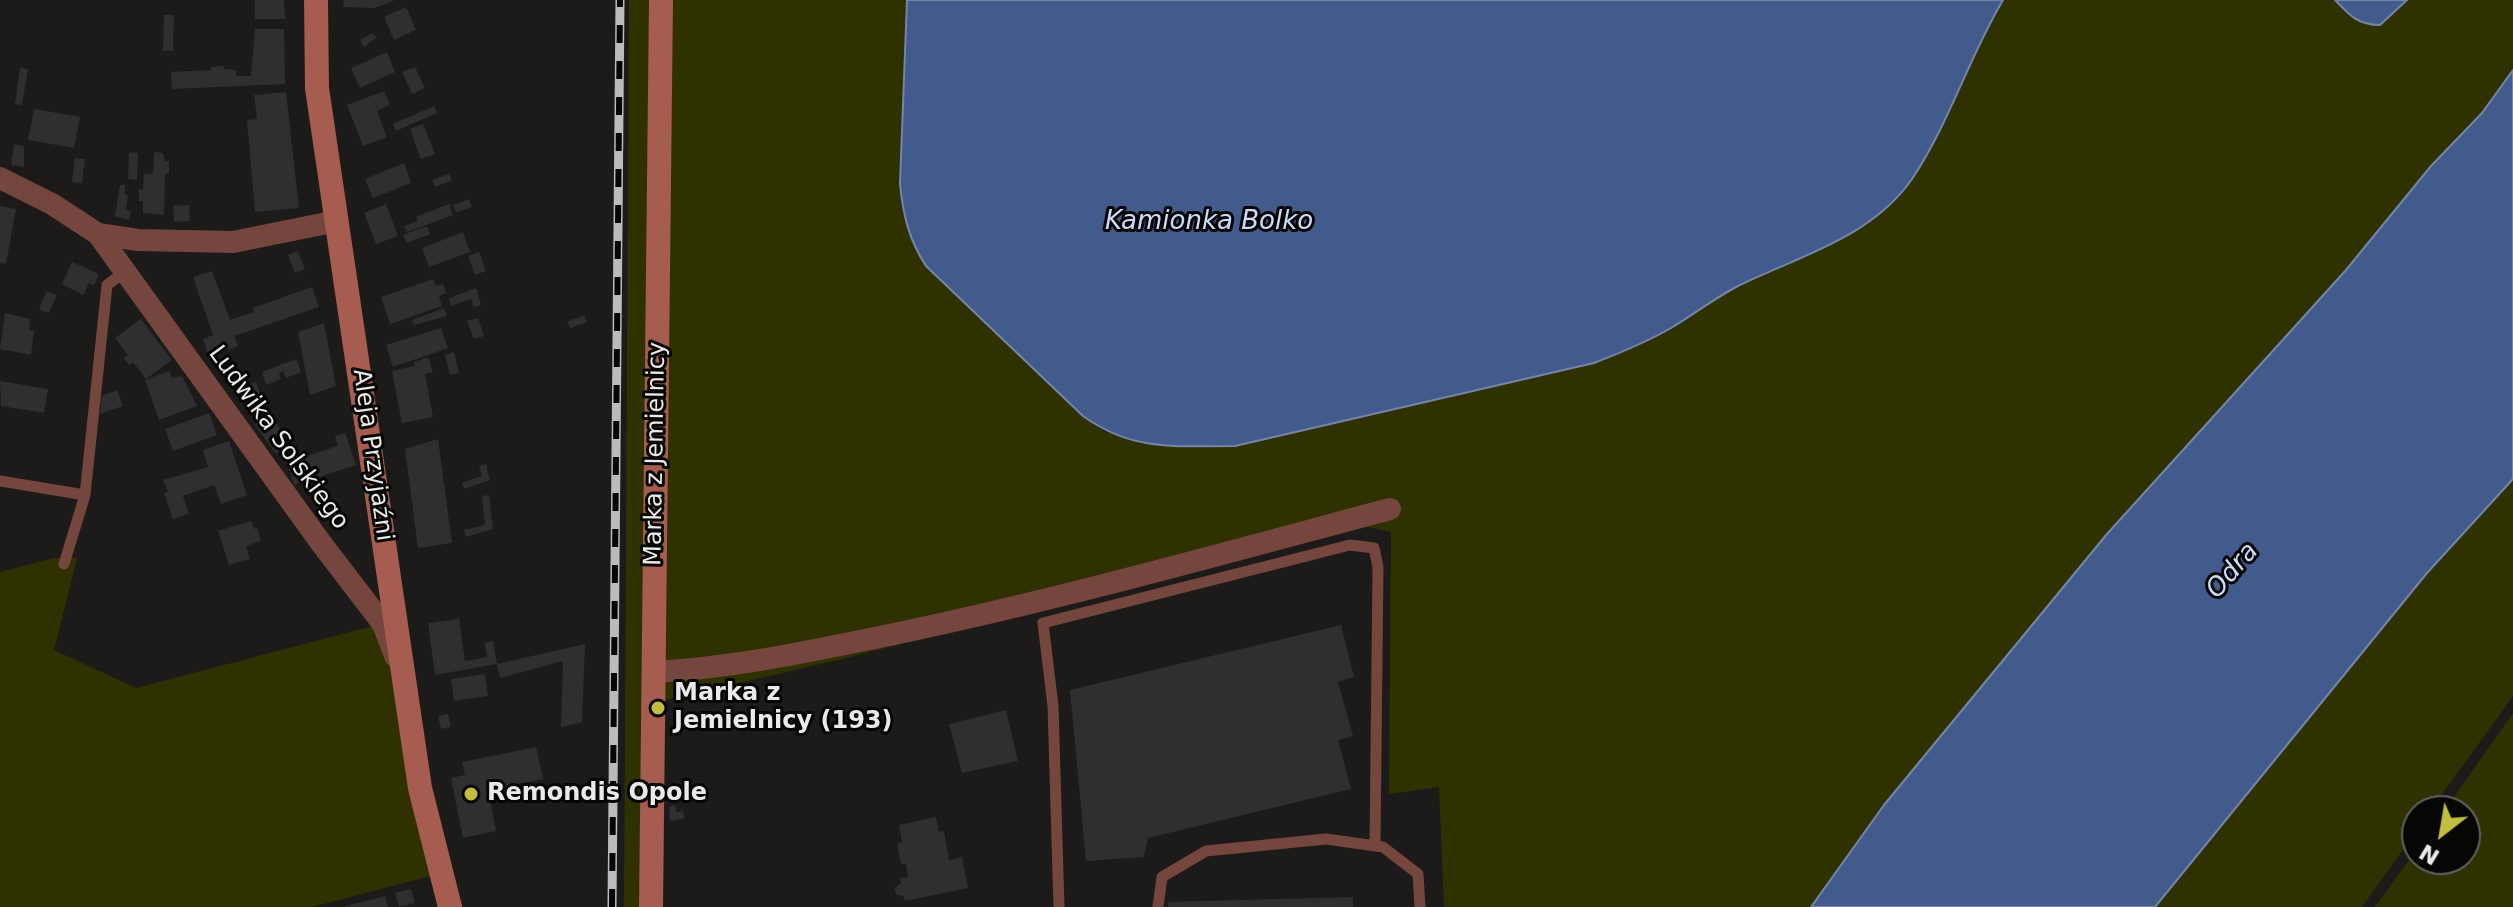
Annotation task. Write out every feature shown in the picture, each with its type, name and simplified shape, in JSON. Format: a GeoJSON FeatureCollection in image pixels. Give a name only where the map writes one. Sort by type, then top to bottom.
{"type":"FeatureCollection","features":[{"type":"Feature","properties":{"kind":"street","name":"Aleja Przyjaźni"},"geometry":{"type":"LineString","coordinates":[[316,0],[317,88],[420,788],[450,907]]}},
{"type":"Feature","properties":{"kind":"street","name":"Marka z Jemielnicy"},"geometry":{"type":"LineString","coordinates":[[651,907],[661,0]]}},
{"type":"Feature","properties":{"kind":"street","name":"Ludwika Solskiego"},"geometry":{"type":"LineString","coordinates":[[0,178],[52,204],[98,234],[383,624],[404,678]]}},
{"type":"Feature","properties":{"kind":"street","name":"Ludwika Solskiego"},"geometry":{"type":"LineString","coordinates":[[98,234],[138,240],[233,242],[337,221]]}},
{"type":"Feature","properties":{"kind":"street"},"geometry":{"type":"LineString","coordinates":[[653,672],[693,670],[842,645],[971,618],[1390,509]]}},
{"type":"Feature","properties":{"kind":"lane"},"geometry":{"type":"LineString","coordinates":[[64,564],[85,495],[107,285],[126,271]]}},
{"type":"Feature","properties":{"kind":"lane"},"geometry":{"type":"LineString","coordinates":[[0,481],[85,495]]}},
{"type":"Feature","properties":{"kind":"lane"},"geometry":{"type":"LineString","coordinates":[[1059,907],[1053,706],[1043,623],[1350,545],[1374,548],[1378,567],[1375,845]]}},
{"type":"Feature","properties":{"kind":"lane"},"geometry":{"type":"LineString","coordinates":[[1158,907],[1162,877],[1206,851],[1326,839],[1383,847],[1418,874],[1420,907]]}},
{"type":"Feature","properties":{"kind":"green space"},"geometry":{"type":"Polygon","coordinates":[[[629,0],[907,0],[900,184],[908,227],[926,266],[1083,416],[1105,432],[1193,446],[1235,446],[1594,363],[1662,333],[1738,286],[1855,231],[1895,199],[1912,179],[1937,136],[2003,0],[2335,0],[2354,18],[2380,25],[2407,0],[2513,0],[2513,70],[2482,113],[2431,166],[2346,270],[2107,534],[1884,805],[1811,907],[1444,907],[1439,787],[1389,794],[1391,532],[1363,526],[838,660],[653,703],[651,907],[624,907],[629,0]]]}},
{"type":"Feature","properties":{"kind":"green space"},"geometry":{"type":"Polygon","coordinates":[[[2513,479],[2513,696],[2442,795],[2401,795],[2401,852],[2362,907],[2155,907],[2427,573],[2513,479]]]}},
{"type":"Feature","properties":{"kind":"green space"},"geometry":{"type":"Polygon","coordinates":[[[54,558],[77,558],[54,650],[136,688],[396,620],[442,873],[312,907],[0,907],[0,572],[54,558]]]}},
{"type":"Feature","properties":{"kind":"green space"},"geometry":{"type":"Polygon","coordinates":[[[2513,713],[2513,907],[2375,907],[2401,871],[2401,875],[2481,875],[2481,795],[2455,795],[2513,713]]]}},
{"type":"Feature","properties":{"kind":"water","name":"Kamionka Bolko"},"geometry":{"type":"Polygon","coordinates":[[[907,0],[2003,0],[1937,136],[1912,179],[1895,199],[1855,231],[1738,286],[1662,333],[1594,363],[1235,446],[1193,446],[1138,441],[1101,428],[1083,416],[926,266],[908,227],[900,184],[907,0]]]}},
{"type":"Feature","properties":{"kind":"water"},"geometry":{"type":"Polygon","coordinates":[[[2335,0],[2407,0],[2380,25],[2354,18],[2335,0]]]}},
{"type":"Feature","properties":{"kind":"water","name":"Odra"},"geometry":{"type":"Polygon","coordinates":[[[2513,70],[2513,479],[2427,573],[2155,907],[1811,907],[1884,805],[2107,534],[2346,270],[2431,166],[2482,113],[2513,70]]]}},
{"type":"Feature","properties":{"kind":"building"},"geometry":{"type":"Polygon","coordinates":[[[255,0],[284,0],[285,19],[255,19],[255,0]]]}},
{"type":"Feature","properties":{"kind":"building"},"geometry":{"type":"Polygon","coordinates":[[[344,0],[395,0],[375,8],[343,7],[344,0]]]}},
{"type":"Feature","properties":{"kind":"building"},"geometry":{"type":"Polygon","coordinates":[[[406,7],[416,30],[394,40],[384,17],[406,7]]]}},
{"type":"Feature","properties":{"kind":"building"},"geometry":{"type":"Polygon","coordinates":[[[164,15],[174,15],[173,51],[163,51],[164,15]]]}},
{"type":"Feature","properties":{"kind":"building"},"geometry":{"type":"Polygon","coordinates":[[[255,29],[284,29],[285,84],[172,89],[171,72],[211,70],[211,67],[224,66],[224,69],[236,70],[236,76],[251,76],[255,29]]]}},
{"type":"Feature","properties":{"kind":"building"},"geometry":{"type":"Polygon","coordinates":[[[372,33],[377,37],[364,47],[360,40],[372,33]]]}},
{"type":"Feature","properties":{"kind":"building"},"geometry":{"type":"Polygon","coordinates":[[[387,52],[395,72],[360,88],[351,68],[387,52]]]}},
{"type":"Feature","properties":{"kind":"building"},"geometry":{"type":"Polygon","coordinates":[[[415,67],[425,88],[412,94],[402,72],[415,67]]]}},
{"type":"Feature","properties":{"kind":"building"},"geometry":{"type":"Polygon","coordinates":[[[20,68],[28,69],[22,105],[15,104],[20,68]]]}},
{"type":"Feature","properties":{"kind":"building"},"geometry":{"type":"Polygon","coordinates":[[[384,91],[390,105],[377,111],[387,137],[363,146],[347,105],[384,91]]]}},
{"type":"Feature","properties":{"kind":"building"},"geometry":{"type":"Polygon","coordinates":[[[286,92],[299,208],[255,212],[247,120],[257,119],[254,95],[286,92]]]}},
{"type":"Feature","properties":{"kind":"building"},"geometry":{"type":"Polygon","coordinates":[[[434,106],[437,113],[396,131],[393,124],[434,106]]]}},
{"type":"Feature","properties":{"kind":"building"},"geometry":{"type":"Polygon","coordinates":[[[34,109],[80,117],[74,148],[28,140],[34,109]]]}},
{"type":"Feature","properties":{"kind":"building"},"geometry":{"type":"Polygon","coordinates":[[[423,124],[435,154],[421,159],[410,129],[423,124]]]}},
{"type":"Feature","properties":{"kind":"building"},"geometry":{"type":"Polygon","coordinates":[[[14,144],[24,146],[24,167],[11,165],[14,144]]]}},
{"type":"Feature","properties":{"kind":"building"},"geometry":{"type":"Polygon","coordinates":[[[129,152],[138,153],[137,180],[128,179],[129,152]]]}},
{"type":"Feature","properties":{"kind":"building"},"geometry":{"type":"Polygon","coordinates":[[[154,152],[163,153],[165,161],[169,161],[169,174],[165,174],[164,215],[143,213],[143,201],[139,201],[144,174],[153,174],[154,152]]]}},
{"type":"Feature","properties":{"kind":"building"},"geometry":{"type":"Polygon","coordinates":[[[75,158],[85,159],[82,183],[72,182],[75,158]]]}},
{"type":"Feature","properties":{"kind":"building"},"geometry":{"type":"Polygon","coordinates":[[[404,163],[411,183],[373,198],[365,179],[404,163]]]}},
{"type":"Feature","properties":{"kind":"building"},"geometry":{"type":"Polygon","coordinates":[[[449,174],[452,180],[435,187],[432,180],[449,174]]]}},
{"type":"Feature","properties":{"kind":"building"},"geometry":{"type":"Polygon","coordinates":[[[120,185],[125,185],[125,195],[128,195],[126,210],[131,211],[129,220],[115,216],[120,185]]]}},
{"type":"Feature","properties":{"kind":"building"},"geometry":{"type":"Polygon","coordinates":[[[469,199],[472,207],[456,213],[453,205],[469,199]]]}},
{"type":"Feature","properties":{"kind":"building"},"geometry":{"type":"Polygon","coordinates":[[[386,204],[398,236],[376,244],[364,213],[386,204]]]}},
{"type":"Feature","properties":{"kind":"building"},"geometry":{"type":"Polygon","coordinates":[[[449,204],[453,215],[407,232],[404,226],[418,221],[416,217],[449,204]]]}},
{"type":"Feature","properties":{"kind":"building"},"geometry":{"type":"Polygon","coordinates":[[[189,205],[190,221],[174,222],[173,206],[189,205]]]}},
{"type":"Feature","properties":{"kind":"building"},"geometry":{"type":"Polygon","coordinates":[[[0,206],[16,209],[6,264],[0,263],[0,206]]]}},
{"type":"Feature","properties":{"kind":"building"},"geometry":{"type":"Polygon","coordinates":[[[427,226],[430,234],[407,243],[403,235],[427,226]]]}},
{"type":"Feature","properties":{"kind":"building"},"geometry":{"type":"Polygon","coordinates":[[[463,232],[470,252],[429,267],[422,248],[463,232]]]}},
{"type":"Feature","properties":{"kind":"building"},"geometry":{"type":"Polygon","coordinates":[[[298,251],[305,269],[295,273],[288,255],[298,251]]]}},
{"type":"Feature","properties":{"kind":"building"},"geometry":{"type":"Polygon","coordinates":[[[479,252],[486,271],[475,275],[468,256],[479,252]]]}},
{"type":"Feature","properties":{"kind":"building"},"geometry":{"type":"Polygon","coordinates":[[[72,262],[99,274],[94,285],[89,283],[83,295],[62,284],[72,262]]]}},
{"type":"Feature","properties":{"kind":"building"},"geometry":{"type":"Polygon","coordinates":[[[212,271],[230,320],[254,312],[253,308],[312,287],[319,307],[234,336],[238,346],[209,356],[203,339],[213,335],[193,277],[212,271]]]}},
{"type":"Feature","properties":{"kind":"building"},"geometry":{"type":"Polygon","coordinates":[[[433,279],[436,286],[443,284],[446,293],[439,296],[442,306],[390,324],[381,297],[433,279]]]}},
{"type":"Feature","properties":{"kind":"building"},"geometry":{"type":"Polygon","coordinates":[[[476,288],[481,305],[474,307],[471,299],[451,306],[449,298],[476,288]]]}},
{"type":"Feature","properties":{"kind":"building"},"geometry":{"type":"Polygon","coordinates":[[[46,291],[57,295],[49,313],[39,310],[46,291]]]}},
{"type":"Feature","properties":{"kind":"building"},"geometry":{"type":"Polygon","coordinates":[[[444,308],[447,316],[414,325],[412,320],[444,308]]]}},
{"type":"Feature","properties":{"kind":"building"},"geometry":{"type":"Polygon","coordinates":[[[5,313],[30,319],[29,330],[34,331],[31,355],[0,349],[5,313]]]}},
{"type":"Feature","properties":{"kind":"building"},"geometry":{"type":"Polygon","coordinates":[[[584,315],[587,322],[570,328],[567,322],[584,315]]]}},
{"type":"Feature","properties":{"kind":"building"},"geometry":{"type":"Polygon","coordinates":[[[478,318],[484,336],[474,339],[467,321],[478,318]]]}},
{"type":"Feature","properties":{"kind":"building"},"geometry":{"type":"Polygon","coordinates":[[[141,319],[172,360],[146,379],[133,362],[129,365],[124,358],[128,355],[115,338],[141,319]]]}},
{"type":"Feature","properties":{"kind":"building"},"geometry":{"type":"Polygon","coordinates":[[[324,323],[336,386],[310,395],[298,332],[324,323]]]}},
{"type":"Feature","properties":{"kind":"building"},"geometry":{"type":"Polygon","coordinates":[[[441,328],[448,348],[393,367],[386,345],[441,328]]]}},
{"type":"Feature","properties":{"kind":"building"},"geometry":{"type":"Polygon","coordinates":[[[454,352],[459,373],[450,375],[445,355],[454,352]]]}},
{"type":"Feature","properties":{"kind":"building"},"geometry":{"type":"Polygon","coordinates":[[[428,357],[433,372],[425,374],[433,417],[402,423],[392,371],[415,366],[414,362],[428,357]]]}},
{"type":"Feature","properties":{"kind":"building"},"geometry":{"type":"Polygon","coordinates":[[[296,359],[301,372],[286,378],[283,371],[279,373],[281,379],[266,385],[262,372],[296,359]]]}},
{"type":"Feature","properties":{"kind":"building"},"geometry":{"type":"Polygon","coordinates":[[[169,371],[172,378],[182,376],[197,406],[159,420],[145,380],[169,371]]]}},
{"type":"Feature","properties":{"kind":"building"},"geometry":{"type":"Polygon","coordinates":[[[0,381],[48,389],[44,413],[1,406],[0,381]]]}},
{"type":"Feature","properties":{"kind":"building"},"geometry":{"type":"Polygon","coordinates":[[[256,382],[260,393],[242,399],[238,388],[256,382]]]}},
{"type":"Feature","properties":{"kind":"building"},"geometry":{"type":"Polygon","coordinates":[[[117,390],[123,406],[100,414],[102,396],[117,390]]]}},
{"type":"Feature","properties":{"kind":"building"},"geometry":{"type":"Polygon","coordinates":[[[209,413],[217,435],[173,451],[165,429],[209,413]]]}},
{"type":"Feature","properties":{"kind":"building"},"geometry":{"type":"Polygon","coordinates":[[[272,417],[290,444],[276,454],[254,424],[272,417]]]}},
{"type":"Feature","properties":{"kind":"building"},"geometry":{"type":"Polygon","coordinates":[[[345,433],[356,465],[294,485],[287,462],[338,446],[335,436],[345,433]]]}},
{"type":"Feature","properties":{"kind":"building"},"geometry":{"type":"Polygon","coordinates":[[[438,439],[452,543],[418,548],[405,449],[438,439]]]}},
{"type":"Feature","properties":{"kind":"building"},"geometry":{"type":"Polygon","coordinates":[[[229,441],[247,495],[221,504],[214,485],[183,496],[189,514],[173,519],[163,480],[208,467],[203,450],[229,441]]]}},
{"type":"Feature","properties":{"kind":"building"},"geometry":{"type":"Polygon","coordinates":[[[486,464],[490,480],[464,489],[462,483],[482,476],[479,466],[486,464]]]}},
{"type":"Feature","properties":{"kind":"building"},"geometry":{"type":"Polygon","coordinates":[[[489,495],[493,529],[466,537],[464,530],[485,525],[482,496],[489,495]]]}},
{"type":"Feature","properties":{"kind":"building"},"geometry":{"type":"Polygon","coordinates":[[[251,521],[261,541],[246,546],[250,559],[229,565],[218,531],[251,521]]]}},
{"type":"Feature","properties":{"kind":"building"},"geometry":{"type":"Polygon","coordinates":[[[459,619],[465,661],[487,657],[485,644],[493,641],[497,664],[435,675],[428,623],[459,619]]]}},
{"type":"Feature","properties":{"kind":"building"},"geometry":{"type":"Polygon","coordinates":[[[1341,625],[1354,677],[1338,682],[1353,736],[1338,740],[1351,789],[1148,838],[1144,857],[1086,861],[1070,690],[1341,625]]]}},
{"type":"Feature","properties":{"kind":"building"},"geometry":{"type":"Polygon","coordinates":[[[585,644],[582,722],[561,727],[563,661],[500,678],[497,664],[585,644]]]}},
{"type":"Feature","properties":{"kind":"building"},"geometry":{"type":"Polygon","coordinates":[[[485,674],[488,696],[454,701],[451,679],[485,674]]]}},
{"type":"Feature","properties":{"kind":"building"},"geometry":{"type":"Polygon","coordinates":[[[1006,710],[1018,761],[962,773],[949,724],[1006,710]]]}},
{"type":"Feature","properties":{"kind":"building"},"geometry":{"type":"Polygon","coordinates":[[[448,714],[451,727],[441,729],[438,716],[448,714]]]}},
{"type":"Feature","properties":{"kind":"building","name":"Remondis Opole"},"geometry":{"type":"Polygon","coordinates":[[[536,747],[543,779],[488,790],[496,831],[463,838],[451,778],[465,775],[462,762],[536,747]]]}},
{"type":"Feature","properties":{"kind":"building"},"geometry":{"type":"Polygon","coordinates":[[[675,805],[677,812],[683,811],[684,819],[670,821],[669,807],[675,805]]]}},
{"type":"Feature","properties":{"kind":"building"},"geometry":{"type":"Polygon","coordinates":[[[936,817],[939,832],[944,831],[949,860],[962,857],[968,888],[905,901],[903,896],[896,895],[895,888],[901,883],[900,878],[908,877],[906,864],[901,864],[897,843],[902,842],[899,825],[936,817]]]}},
{"type":"Feature","properties":{"kind":"building"},"geometry":{"type":"Polygon","coordinates":[[[411,889],[415,903],[399,907],[395,893],[411,889]]]}},
{"type":"Feature","properties":{"kind":"building"},"geometry":{"type":"Polygon","coordinates":[[[385,896],[388,907],[346,907],[346,906],[385,896]]]}},
{"type":"Feature","properties":{"kind":"building"},"geometry":{"type":"Polygon","coordinates":[[[1353,897],[1353,907],[1168,907],[1168,902],[1353,897]]]}},
{"type":"Feature","properties":{"kind":"railway"},"geometry":{"type":"LineString","coordinates":[[612,907],[620,0]]}},
{"type":"Feature","properties":{"kind":"place","name":"Marka z Jemielnicy (193)"},"geometry":{"type":"Point","coordinates":[658,708]}},
{"type":"Feature","properties":{"kind":"place","name":"Remondis Opole"},"geometry":{"type":"Point","coordinates":[471,794]}}]}
